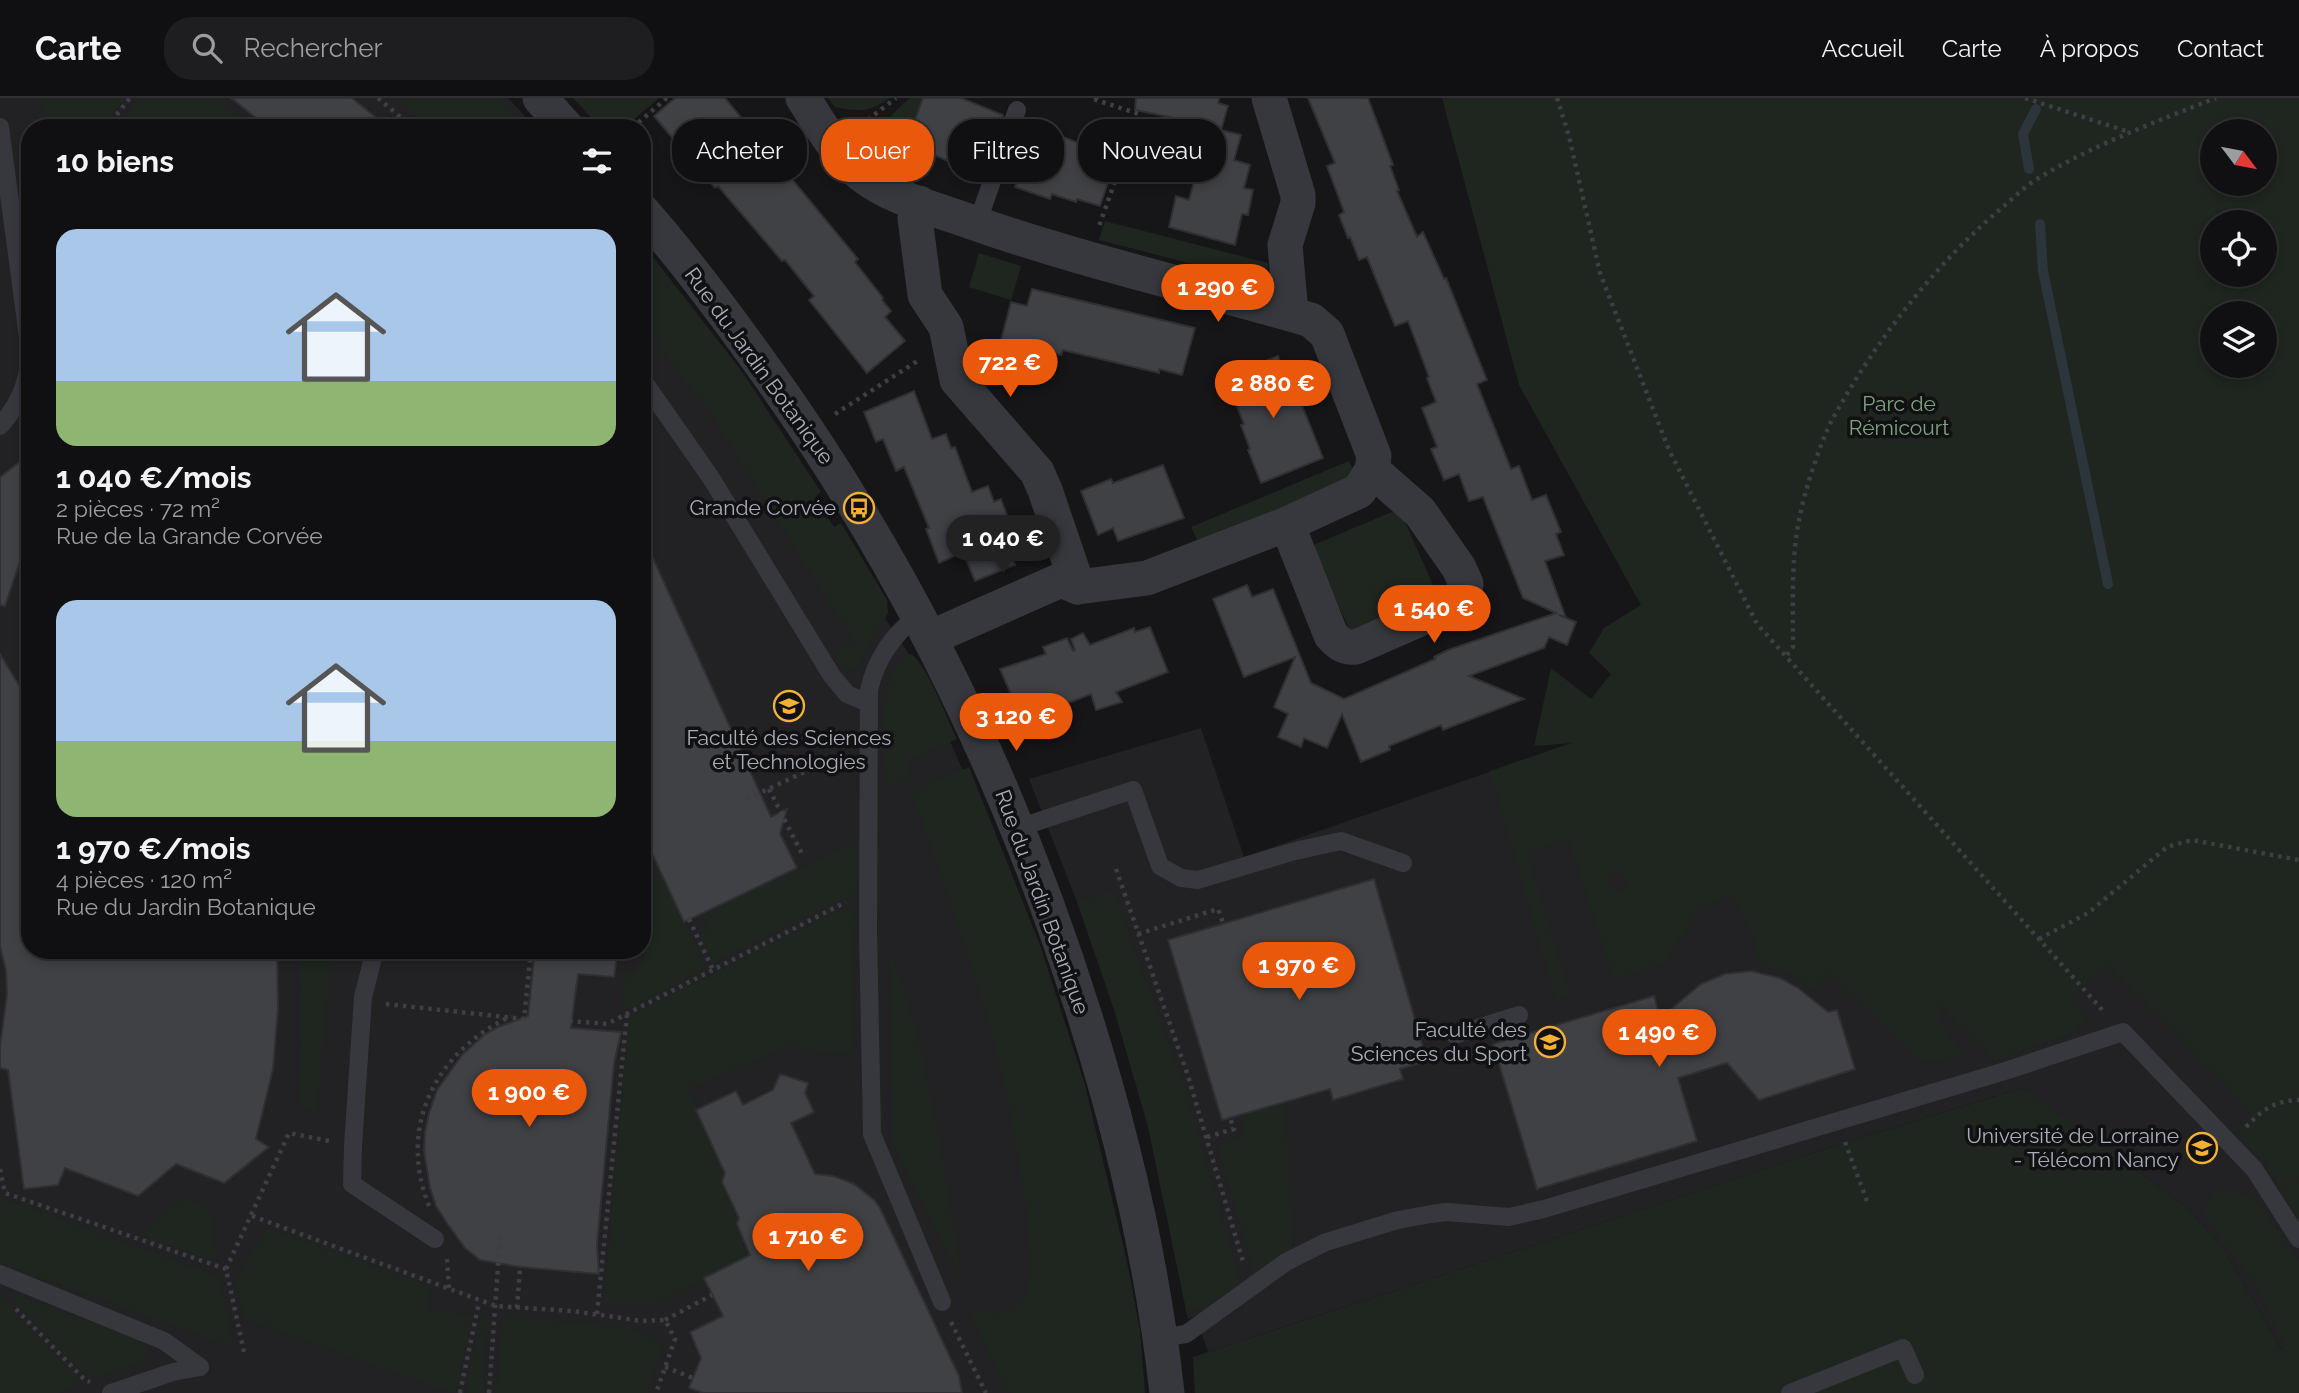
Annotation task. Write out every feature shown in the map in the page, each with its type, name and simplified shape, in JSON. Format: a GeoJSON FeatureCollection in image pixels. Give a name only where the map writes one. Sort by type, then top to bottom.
{"type":"FeatureCollection","features":[{"type":"Feature","properties":{"kind":"street"},"geometry":{"type":"LineString","coordinates":[[540,98],[559,119]]}},
{"type":"Feature","properties":{"kind":"street"},"geometry":{"type":"LineString","coordinates":[[803,98],[821,124]]}},
{"type":"Feature","properties":{"kind":"street"},"geometry":{"type":"LineString","coordinates":[[1269,98],[1298,195],[1285,245],[1291,314]]}},
{"type":"Feature","properties":{"kind":"street"},"geometry":{"type":"LineString","coordinates":[[873,182],[919,203],[977,224],[1088,259],[1311,320],[1327,334],[1374,456],[1372,470],[1359,491],[1287,524],[1147,578],[1078,587]]}},
{"type":"Feature","properties":{"kind":"street"},"geometry":{"type":"LineString","coordinates":[[919,203],[915,218],[925,295],[946,327],[957,380],[1037,472],[1078,587],[1070,603],[930,637]]}},
{"type":"Feature","properties":{"kind":"street","name":"Rue du Jardin Botanique"},"geometry":{"type":"LineString","coordinates":[[651,222],[725,314],[859,508],[930,637],[975,729],[1018,828],[1067,959],[1101,1066],[1152,1282],[1167,1393]]}},
{"type":"Feature","properties":{"kind":"street"},"geometry":{"type":"LineString","coordinates":[[1287,524],[1331,635],[1348,648],[1356,648],[1459,602],[1466,584],[1459,568],[1420,512],[1372,470]]}},
{"type":"Feature","properties":{"kind":"lane"},"geometry":{"type":"LineString","coordinates":[[977,224],[1017,110]]}},
{"type":"Feature","properties":{"kind":"lane"},"geometry":{"type":"LineString","coordinates":[[0,127],[21,287]]}},
{"type":"Feature","properties":{"kind":"lane"},"geometry":{"type":"LineString","coordinates":[[651,392],[712,478],[832,676],[847,694],[868,704]]}},
{"type":"Feature","properties":{"kind":"lane"},"geometry":{"type":"LineString","coordinates":[[0,426],[21,395]]}},
{"type":"Feature","properties":{"kind":"lane"},"geometry":{"type":"LineString","coordinates":[[930,637],[906,625],[881,656],[873,673],[868,704],[868,932],[872,1133],[942,1302]]}},
{"type":"Feature","properties":{"kind":"lane"},"geometry":{"type":"LineString","coordinates":[[1018,828],[1133,790],[1160,866],[1181,878],[1198,880],[1295,851],[1341,841],[1403,863]]}},
{"type":"Feature","properties":{"kind":"lane"},"geometry":{"type":"LineString","coordinates":[[373,959],[363,997],[352,1184],[435,1239]]}},
{"type":"Feature","properties":{"kind":"lane"},"geometry":{"type":"LineString","coordinates":[[1455,1035],[1519,1015]]}},
{"type":"Feature","properties":{"kind":"lane"},"geometry":{"type":"LineString","coordinates":[[1160,1338],[1186,1334],[1286,1262],[1326,1242],[1398,1220],[1446,1212],[1509,1217],[1521,1214],[1838,1121],[2123,1032],[2260,1177],[2299,1239]]}},
{"type":"Feature","properties":{"kind":"lane"},"geometry":{"type":"LineString","coordinates":[[0,1274],[164,1341],[200,1367],[173,1372],[111,1393]]}},
{"type":"Feature","properties":{"kind":"lane"},"geometry":{"type":"LineString","coordinates":[[1790,1393],[1903,1348],[1915,1375]]}},
{"type":"Feature","properties":{"kind":"path"},"geometry":{"type":"LineString","coordinates":[[113,119],[130,98]]}},
{"type":"Feature","properties":{"kind":"path"},"geometry":{"type":"LineString","coordinates":[[378,98],[402,119]]}},
{"type":"Feature","properties":{"kind":"path"},"geometry":{"type":"LineString","coordinates":[[642,119],[667,98]]}},
{"type":"Feature","properties":{"kind":"path"},"geometry":{"type":"LineString","coordinates":[[869,119],[896,98]]}},
{"type":"Feature","properties":{"kind":"path"},"geometry":{"type":"LineString","coordinates":[[1088,259],[1139,114],[1096,98]]}},
{"type":"Feature","properties":{"kind":"path"},"geometry":{"type":"LineString","coordinates":[[1557,98],[1569,136],[1600,273],[1669,450],[1757,624],[2123,1032]]}},
{"type":"Feature","properties":{"kind":"path"},"geometry":{"type":"LineString","coordinates":[[2025,98],[2130,132]]}},
{"type":"Feature","properties":{"kind":"path"},"geometry":{"type":"LineString","coordinates":[[1787,655],[1793,647],[1794,561],[1798,521],[1831,422],[1867,363],[1942,266],[1980,226],[2035,179],[2130,132],[2216,98]]}},
{"type":"Feature","properties":{"kind":"path"},"geometry":{"type":"LineString","coordinates":[[808,431],[949,340]]}},
{"type":"Feature","properties":{"kind":"path"},"geometry":{"type":"LineString","coordinates":[[747,799],[852,750]]}},
{"type":"Feature","properties":{"kind":"path"},"geometry":{"type":"LineString","coordinates":[[769,789],[803,856]]}},
{"type":"Feature","properties":{"kind":"path"},"geometry":{"type":"LineString","coordinates":[[2039,939],[2088,913],[2167,846],[2192,840],[2299,860]]}},
{"type":"Feature","properties":{"kind":"path"},"geometry":{"type":"LineString","coordinates":[[1116,869],[1188,1076],[1251,1289]]}},
{"type":"Feature","properties":{"kind":"path"},"geometry":{"type":"LineString","coordinates":[[569,1021],[607,1024],[856,897]]}},
{"type":"Feature","properties":{"kind":"path"},"geometry":{"type":"LineString","coordinates":[[1138,934],[1218,909],[1223,923]]}},
{"type":"Feature","properties":{"kind":"path"},"geometry":{"type":"LineString","coordinates":[[689,919],[713,970]]}},
{"type":"Feature","properties":{"kind":"path"},"geometry":{"type":"LineString","coordinates":[[382,1004],[524,1019],[530,959]]}},
{"type":"Feature","properties":{"kind":"path"},"geometry":{"type":"LineString","coordinates":[[597,1314],[627,1014]]}},
{"type":"Feature","properties":{"kind":"path"},"geometry":{"type":"LineString","coordinates":[[431,1212],[424,1194],[419,1164],[418,1132],[425,1107],[435,1083],[450,1061],[487,1028],[511,1016]]}},
{"type":"Feature","properties":{"kind":"path"},"geometry":{"type":"LineString","coordinates":[[2229,1143],[2265,1107],[2288,1100],[2299,1100]]}},
{"type":"Feature","properties":{"kind":"path"},"geometry":{"type":"LineString","coordinates":[[1207,1137],[1234,1129],[1230,1118]]}},
{"type":"Feature","properties":{"kind":"path"},"geometry":{"type":"LineString","coordinates":[[1838,1121],[1868,1204]]}},
{"type":"Feature","properties":{"kind":"path"},"geometry":{"type":"LineString","coordinates":[[244,1352],[226,1269],[289,1133],[353,1146]]}},
{"type":"Feature","properties":{"kind":"path"},"geometry":{"type":"LineString","coordinates":[[0,1169],[5,1194],[226,1269]]}},
{"type":"Feature","properties":{"kind":"path"},"geometry":{"type":"LineString","coordinates":[[252,1216],[479,1302],[496,1306],[597,1314],[642,1321],[665,1320],[712,1295]]}},
{"type":"Feature","properties":{"kind":"path"},"geometry":{"type":"LineString","coordinates":[[489,1393],[500,1237]]}},
{"type":"Feature","properties":{"kind":"path"},"geometry":{"type":"LineString","coordinates":[[517,1308],[520,1267]]}},
{"type":"Feature","properties":{"kind":"path"},"geometry":{"type":"LineString","coordinates":[[9,1301],[90,1382]]}},
{"type":"Feature","properties":{"kind":"path"},"geometry":{"type":"LineString","coordinates":[[460,1393],[479,1302]]}},
{"type":"Feature","properties":{"kind":"path"},"geometry":{"type":"LineString","coordinates":[[942,1302],[986,1393]]}},
{"type":"Feature","properties":{"kind":"path"},"geometry":{"type":"LineString","coordinates":[[656,1393],[675,1339],[665,1320]]}},
{"type":"Feature","properties":{"kind":"path"},"geometry":{"type":"LineString","coordinates":[[665,1367],[693,1378]]}},
{"type":"Feature","properties":{"kind":"shaded area","name":"Faculté des Sciences et Technologies"},"geometry":{"type":"Polygon","coordinates":[[[0,98],[508,98],[528,119],[21,119],[21,959],[651,959],[651,267],[917,666],[1003,862],[1137,1393],[0,1393],[0,98]]]}},
{"type":"Feature","properties":{"kind":"shaded area","name":"Faculté des Sciences du Sport"},"geometry":{"type":"Polygon","coordinates":[[[1694,701],[2299,875],[2299,1379],[2225,1251],[2188,1208],[2022,1088],[1850,1141],[1208,1352],[1196,1316],[1188,1319],[1148,1126],[1114,1009],[1077,902],[1029,779],[1201,728],[1244,857],[1694,701]]]}},
{"type":"Feature","properties":{"kind":"green space"},"geometry":{"type":"Polygon","coordinates":[[[40,98],[125,98],[108,119],[43,119],[40,98]]]}},
{"type":"Feature","properties":{"kind":"green space"},"geometry":{"type":"Polygon","coordinates":[[[138,98],[214,98],[240,119],[121,119],[138,98]]]}},
{"type":"Feature","properties":{"kind":"green space"},"geometry":{"type":"Polygon","coordinates":[[[396,98],[503,98],[520,119],[419,119],[396,98]]]}},
{"type":"Feature","properties":{"kind":"green space"},"geometry":{"type":"Polygon","coordinates":[[[573,98],[659,98],[634,119],[593,119],[573,98]]]}},
{"type":"Feature","properties":{"kind":"green space"},"geometry":{"type":"Polygon","coordinates":[[[828,98],[890,98],[870,108],[851,110],[835,107],[828,98]]]}},
{"type":"Feature","properties":{"kind":"green space"},"geometry":{"type":"Polygon","coordinates":[[[910,98],[925,98],[916,119],[888,119],[910,98]]]}},
{"type":"Feature","properties":{"kind":"green space","name":"Parc de Rémicourt"},"geometry":{"type":"Polygon","coordinates":[[[1442,98],[2299,98],[2299,1177],[2295,1181],[2299,1185],[2299,1222],[2270,1168],[2236,1131],[2253,1114],[2107,965],[2069,999],[2087,1019],[2074,1032],[1995,1061],[1938,1003],[1939,1021],[1967,1057],[1920,1062],[1828,973],[1816,991],[1785,971],[1761,967],[1752,933],[1735,899],[1723,896],[1698,912],[1675,945],[1668,961],[1614,980],[1568,839],[1527,851],[1570,995],[1556,1000],[1490,771],[1571,743],[1534,746],[1551,668],[1591,699],[1611,674],[1589,653],[1604,628],[1641,605],[1519,385],[1442,98]],[[1617,870],[1606,879],[1618,893],[1629,884],[1617,870]]]}},
{"type":"Feature","properties":{"kind":"green space"},"geometry":{"type":"Polygon","coordinates":[[[1105,221],[1268,263],[1267,283],[1099,240],[1105,221]]]}},
{"type":"Feature","properties":{"kind":"green space"},"geometry":{"type":"Polygon","coordinates":[[[979,253],[1021,266],[1011,300],[969,287],[979,253]]]}},
{"type":"Feature","properties":{"kind":"green space"},"geometry":{"type":"Polygon","coordinates":[[[651,255],[741,370],[821,492],[815,497],[834,527],[841,523],[887,600],[888,613],[855,670],[846,671],[833,653],[854,642],[713,418],[651,336],[651,255]]]}},
{"type":"Feature","properties":{"kind":"green space"},"geometry":{"type":"Polygon","coordinates":[[[1349,461],[1356,476],[1198,542],[1191,527],[1349,461]]]}},
{"type":"Feature","properties":{"kind":"green space"},"geometry":{"type":"Polygon","coordinates":[[[1399,509],[1439,598],[1352,635],[1311,546],[1399,509]]]}},
{"type":"Feature","properties":{"kind":"green space"},"geometry":{"type":"Polygon","coordinates":[[[911,654],[930,680],[957,739],[906,762],[918,788],[969,767],[1040,945],[1085,1085],[1127,1262],[1140,1329],[1145,1393],[1011,1393],[1005,1389],[967,1305],[982,1312],[996,1313],[1016,1307],[1023,1301],[1030,1276],[1028,1225],[1009,1109],[972,966],[907,780],[888,788],[886,784],[884,713],[887,694],[891,677],[899,664],[911,654]]]}},
{"type":"Feature","properties":{"kind":"green space"},"geometry":{"type":"Polygon","coordinates":[[[856,843],[857,892],[714,963],[700,934],[708,929],[701,913],[856,843]]]}},
{"type":"Feature","properties":{"kind":"green space"},"geometry":{"type":"Polygon","coordinates":[[[660,873],[706,968],[621,1012],[626,973],[635,974],[643,959],[651,959],[651,878],[660,873]]]}},
{"type":"Feature","properties":{"kind":"green space"},"geometry":{"type":"Polygon","coordinates":[[[1113,891],[1185,1088],[1241,1286],[1187,1315],[1148,1126],[1114,1009],[1077,902],[1113,891]]]}},
{"type":"Feature","properties":{"kind":"green space"},"geometry":{"type":"Polygon","coordinates":[[[855,903],[853,1052],[833,1055],[791,1046],[687,1089],[725,1173],[722,1182],[737,1218],[746,1257],[661,1303],[604,1304],[629,1016],[855,903]]]}},
{"type":"Feature","properties":{"kind":"green space"},"geometry":{"type":"Polygon","coordinates":[[[889,948],[903,988],[925,1070],[942,1154],[962,1281],[893,1144],[889,948]]]}},
{"type":"Feature","properties":{"kind":"green space"},"geometry":{"type":"Polygon","coordinates":[[[301,959],[331,959],[317,1111],[300,1109],[301,959]]]}},
{"type":"Feature","properties":{"kind":"green space"},"geometry":{"type":"Polygon","coordinates":[[[2023,1088],[2188,1208],[2225,1251],[2282,1350],[2284,1340],[2255,1285],[2203,1214],[2215,1191],[2233,1191],[2253,1196],[2299,1261],[2299,1393],[1195,1393],[1193,1357],[1850,1141],[2023,1088]]]}},
{"type":"Feature","properties":{"kind":"green space"},"geometry":{"type":"Polygon","coordinates":[[[1285,1102],[1293,1251],[1255,1277],[1218,1148],[1245,1133],[1240,1115],[1285,1102]]]}},
{"type":"Feature","properties":{"kind":"green space"},"geometry":{"type":"Polygon","coordinates":[[[0,1195],[4,1199],[220,1277],[231,1344],[226,1345],[0,1263],[0,1195]]]}},
{"type":"Feature","properties":{"kind":"green space"},"geometry":{"type":"Polygon","coordinates":[[[184,1197],[209,1208],[217,1259],[215,1262],[141,1234],[184,1197]]]}},
{"type":"Feature","properties":{"kind":"green space"},"geometry":{"type":"Polygon","coordinates":[[[266,1228],[430,1286],[429,1310],[472,1315],[456,1391],[451,1393],[243,1318],[236,1281],[266,1228]]]}},
{"type":"Feature","properties":{"kind":"green space"},"geometry":{"type":"Polygon","coordinates":[[[3,1290],[136,1338],[145,1345],[146,1360],[89,1379],[3,1290]]]}},
{"type":"Feature","properties":{"kind":"green space"},"geometry":{"type":"Polygon","coordinates":[[[0,1297],[81,1381],[60,1393],[0,1393],[0,1297]]]}},
{"type":"Feature","properties":{"kind":"green space"},"geometry":{"type":"Polygon","coordinates":[[[483,1317],[488,1320],[483,1393],[465,1393],[480,1321],[483,1317]]]}},
{"type":"Feature","properties":{"kind":"green space"},"geometry":{"type":"Polygon","coordinates":[[[503,1317],[628,1327],[664,1342],[647,1393],[496,1393],[503,1317]]]}},
{"type":"Feature","properties":{"kind":"building"},"geometry":{"type":"Polygon","coordinates":[[[231,98],[352,98],[378,119],[258,119],[231,98]]]}},
{"type":"Feature","properties":{"kind":"building"},"geometry":{"type":"Polygon","coordinates":[[[675,98],[725,98],[742,119],[672,119],[672,137],[654,116],[675,98]]]}},
{"type":"Feature","properties":{"kind":"building"},"geometry":{"type":"Polygon","coordinates":[[[923,98],[961,98],[1003,115],[1002,119],[948,119],[948,161],[934,155],[934,119],[915,119],[923,98]]]}},
{"type":"Feature","properties":{"kind":"building"},"geometry":{"type":"Polygon","coordinates":[[[1136,98],[1219,98],[1218,103],[1228,106],[1224,119],[1179,119],[1135,110],[1136,98]]]}},
{"type":"Feature","properties":{"kind":"building"},"geometry":{"type":"Polygon","coordinates":[[[1308,98],[1368,98],[1393,165],[1390,166],[1399,190],[1397,191],[1417,237],[1423,232],[1444,279],[1446,278],[1487,380],[1477,384],[1511,469],[1519,466],[1532,500],[1546,495],[1561,532],[1556,534],[1564,555],[1545,561],[1566,618],[1576,622],[1567,645],[1549,637],[1544,648],[1469,676],[1524,699],[1443,730],[1441,725],[1389,746],[1390,750],[1361,762],[1342,714],[1327,748],[1304,738],[1301,747],[1278,737],[1288,714],[1274,707],[1295,657],[1244,677],[1213,599],[1247,585],[1252,597],[1273,589],[1311,683],[1344,699],[1435,659],[1434,657],[1448,650],[1556,613],[1523,598],[1483,497],[1469,501],[1459,474],[1444,480],[1431,449],[1437,447],[1422,408],[1436,402],[1427,378],[1429,377],[1408,321],[1395,326],[1367,257],[1359,260],[1350,237],[1348,238],[1339,215],[1344,212],[1327,166],[1335,163],[1308,98]]]}},
{"type":"Feature","properties":{"kind":"building"},"geometry":{"type":"Polygon","coordinates":[[[1226,131],[1241,135],[1234,160],[1250,165],[1244,188],[1253,190],[1248,215],[1242,214],[1235,245],[1169,227],[1176,196],[1189,200],[1194,182],[1226,182],[1226,131]]]}},
{"type":"Feature","properties":{"kind":"building"},"geometry":{"type":"Polygon","coordinates":[[[1064,137],[1078,143],[1078,182],[1108,182],[1100,206],[1052,194],[1050,199],[1015,187],[1017,182],[1064,182],[1064,137]]]}},
{"type":"Feature","properties":{"kind":"building"},"geometry":{"type":"Polygon","coordinates":[[[710,182],[794,182],[858,259],[855,262],[891,311],[885,317],[905,341],[867,373],[809,300],[814,296],[785,260],[782,261],[718,186],[715,188],[710,182]]]}},
{"type":"Feature","properties":{"kind":"building"},"geometry":{"type":"Polygon","coordinates":[[[1032,289],[1195,328],[1182,375],[1159,369],[1159,373],[1063,350],[1061,355],[1037,348],[1035,357],[999,348],[1011,302],[1027,306],[1032,289]]]}},
{"type":"Feature","properties":{"kind":"building"},"geometry":{"type":"Polygon","coordinates":[[[1278,356],[1287,380],[1291,378],[1323,458],[1261,483],[1248,450],[1250,449],[1241,425],[1244,424],[1225,377],[1278,356]]]}},
{"type":"Feature","properties":{"kind":"building"},"geometry":{"type":"Polygon","coordinates":[[[914,391],[932,439],[946,434],[951,448],[955,447],[972,492],[988,486],[994,502],[1001,499],[1018,546],[1009,549],[1015,565],[975,581],[963,552],[939,563],[926,529],[929,528],[904,467],[896,471],[883,439],[876,442],[864,412],[914,391]]]}},
{"type":"Feature","properties":{"kind":"building"},"geometry":{"type":"Polygon","coordinates":[[[21,461],[21,558],[5,606],[0,605],[0,477],[21,461]]]}},
{"type":"Feature","properties":{"kind":"building"},"geometry":{"type":"Polygon","coordinates":[[[1163,465],[1184,518],[1118,541],[1113,528],[1098,535],[1081,491],[1111,479],[1113,483],[1163,465]]]}},
{"type":"Feature","properties":{"kind":"building"},"geometry":{"type":"Polygon","coordinates":[[[651,554],[771,817],[787,809],[780,834],[797,868],[684,922],[651,851],[651,554]]]}},
{"type":"Feature","properties":{"kind":"building"},"geometry":{"type":"Polygon","coordinates":[[[1150,627],[1168,672],[1116,692],[1122,702],[1096,710],[1091,694],[1035,716],[1027,697],[1014,701],[1000,669],[1046,654],[1043,647],[1067,638],[1073,651],[1075,650],[1071,639],[1083,633],[1090,645],[1134,628],[1135,632],[1150,627]]]}},
{"type":"Feature","properties":{"kind":"building"},"geometry":{"type":"Polygon","coordinates":[[[0,654],[21,688],[21,959],[277,959],[278,1008],[273,1069],[256,1139],[269,1147],[224,1183],[176,1164],[138,1196],[65,1168],[58,1185],[24,1189],[8,1070],[0,1068],[7,995],[6,971],[0,946],[0,654]]]}},
{"type":"Feature","properties":{"kind":"building"},"geometry":{"type":"Polygon","coordinates":[[[1374,879],[1427,1061],[1400,1069],[1403,1079],[1333,1100],[1330,1089],[1222,1120],[1168,940],[1374,879]]]}},
{"type":"Feature","properties":{"kind":"building"},"geometry":{"type":"Polygon","coordinates":[[[534,959],[617,959],[614,977],[578,974],[571,1028],[621,1032],[614,1064],[597,1245],[599,1274],[520,1267],[480,1260],[465,1248],[447,1223],[436,1206],[430,1188],[424,1151],[425,1132],[437,1090],[462,1055],[484,1035],[528,1016],[534,959]]]}},
{"type":"Feature","properties":{"kind":"building"},"geometry":{"type":"Polygon","coordinates":[[[1751,971],[1780,978],[1798,988],[1828,1012],[1837,1010],[1855,1069],[1759,1100],[1727,1063],[1678,1078],[1697,1141],[1537,1189],[1493,1044],[1654,996],[1660,1018],[1701,984],[1725,974],[1751,971]]]}},
{"type":"Feature","properties":{"kind":"building"},"geometry":{"type":"Polygon","coordinates":[[[780,1074],[808,1083],[805,1093],[814,1112],[791,1123],[815,1174],[833,1176],[854,1184],[880,1208],[959,1376],[962,1393],[703,1393],[689,1388],[701,1358],[690,1332],[723,1316],[704,1278],[750,1255],[737,1224],[739,1218],[722,1182],[725,1173],[696,1110],[736,1091],[743,1105],[773,1090],[780,1074]]]}},
{"type":"Feature","properties":{"kind":"waterway"},"geometry":{"type":"LineString","coordinates":[[2029,169],[2023,134],[2036,109]]}},
{"type":"Feature","properties":{"kind":"waterway"},"geometry":{"type":"LineString","coordinates":[[2040,224],[2043,271],[2108,584]]}},
{"type":"Feature","properties":{"kind":"place","name":"Grande Corvée"},"geometry":{"type":"Point","coordinates":[859,508]}},
{"type":"Feature","properties":{"kind":"place","name":"Faculté des Sciences et Technologies"},"geometry":{"type":"Point","coordinates":[789,706]}},
{"type":"Feature","properties":{"kind":"place","name":"Faculté des Sciences du Sport"},"geometry":{"type":"Point","coordinates":[1550,1042]}},
{"type":"Feature","properties":{"kind":"place","name":"Université de Lorraine - Télécom Nancy"},"geometry":{"type":"Point","coordinates":[2202,1148]}}]}
